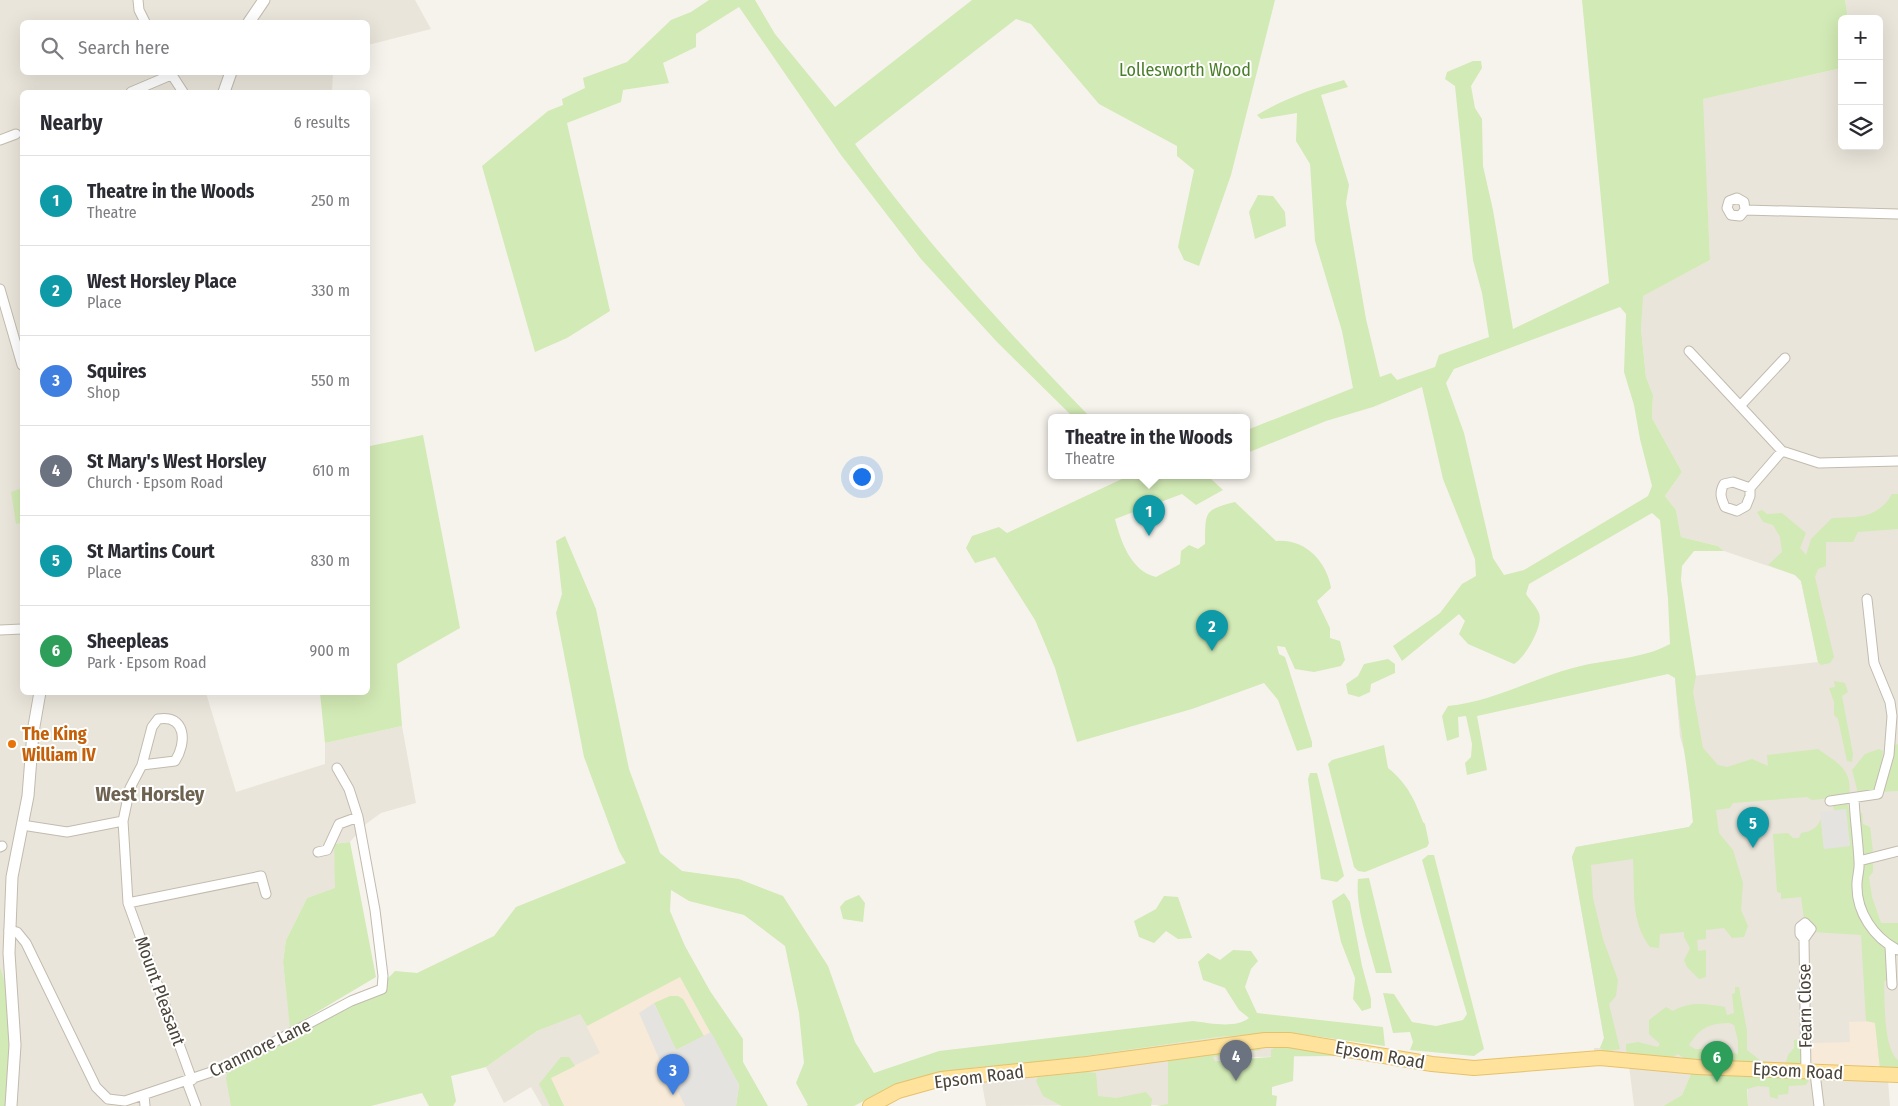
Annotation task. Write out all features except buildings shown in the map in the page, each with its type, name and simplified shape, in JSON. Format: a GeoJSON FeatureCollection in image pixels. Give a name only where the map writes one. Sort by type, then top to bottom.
{"type":"FeatureCollection","features":[{"type":"Feature","properties":{"kind":"main road","name":"Epsom Road"},"geometry":{"type":"LineString","coordinates":[[870,1106],[898,1092],[941,1079],[1087,1064],[1265,1040],[1305,1042],[1455,1066],[1490,1067],[1600,1058],[1697,1067],[1898,1075]]}},
{"type":"Feature","properties":{"kind":"street"},"geometry":{"type":"LineString","coordinates":[[138,0],[139,10],[144,20]]}},
{"type":"Feature","properties":{"kind":"street"},"geometry":{"type":"LineString","coordinates":[[250,20],[264,0]]}},
{"type":"Feature","properties":{"kind":"street"},"geometry":{"type":"LineString","coordinates":[[135,90],[168,75]]}},
{"type":"Feature","properties":{"kind":"street"},"geometry":{"type":"LineString","coordinates":[[171,75],[182,90]]}},
{"type":"Feature","properties":{"kind":"street"},"geometry":{"type":"LineString","coordinates":[[225,90],[230,75]]}},
{"type":"Feature","properties":{"kind":"street"},"geometry":{"type":"LineString","coordinates":[[0,140],[16,134]]}},
{"type":"Feature","properties":{"kind":"street"},"geometry":{"type":"LineString","coordinates":[[1745,210],[1898,214]]}},
{"type":"Feature","properties":{"kind":"street"},"geometry":{"type":"LineString","coordinates":[[0,289],[20,357]]}},
{"type":"Feature","properties":{"kind":"street"},"geometry":{"type":"LineString","coordinates":[[1689,351],[1782,451],[1819,463],[1898,461]]}},
{"type":"Feature","properties":{"kind":"street"},"geometry":{"type":"LineString","coordinates":[[1740,406],[1786,358]]}},
{"type":"Feature","properties":{"kind":"street"},"geometry":{"type":"LineString","coordinates":[[1750,488],[1782,451]]}},
{"type":"Feature","properties":{"kind":"street"},"geometry":{"type":"LineString","coordinates":[[1830,801],[1878,794],[1889,755],[1892,733],[1890,702],[1874,663],[1867,599]]}},
{"type":"Feature","properties":{"kind":"street"},"geometry":{"type":"LineString","coordinates":[[0,630],[20,629]]}},
{"type":"Feature","properties":{"kind":"street"},"geometry":{"type":"LineString","coordinates":[[11,1106],[16,1045],[4,952],[9,930],[12,878],[30,781],[33,732],[39,695]]}},
{"type":"Feature","properties":{"kind":"street","name":"Mount Pleasant"},"geometry":{"type":"LineString","coordinates":[[142,765],[174,761],[183,742],[180,729],[175,720],[167,717],[158,719],[152,727],[142,765],[130,788],[124,820],[128,903],[196,1106]]}},
{"type":"Feature","properties":{"kind":"street","name":"Cranmore Lane"},"geometry":{"type":"LineString","coordinates":[[9,930],[17,932],[26,943],[40,969],[71,1040],[99,1092],[108,1099],[119,1104],[229,1066],[351,1001],[382,989],[383,976],[375,910],[358,817],[349,789],[337,768]]}},
{"type":"Feature","properties":{"kind":"street"},"geometry":{"type":"LineString","coordinates":[[1854,799],[1859,861],[1858,896],[1866,921],[1894,948],[1892,985]]}},
{"type":"Feature","properties":{"kind":"street"},"geometry":{"type":"LineString","coordinates":[[318,852],[327,850],[339,824],[358,817]]}},
{"type":"Feature","properties":{"kind":"street"},"geometry":{"type":"LineString","coordinates":[[22,825],[67,832],[124,820]]}},
{"type":"Feature","properties":{"kind":"street"},"geometry":{"type":"LineString","coordinates":[[1859,861],[1898,851]]}},
{"type":"Feature","properties":{"kind":"street"},"geometry":{"type":"LineString","coordinates":[[128,903],[261,876],[266,894]]}},
{"type":"Feature","properties":{"kind":"street","name":"Fearn Close"},"geometry":{"type":"LineString","coordinates":[[1804,940],[1811,1073],[1819,1106]]}},
{"type":"Feature","properties":{"kind":"street"},"geometry":{"type":"LineString","coordinates":[[144,1095],[144,1106]]}},
{"type":"Feature","properties":{"kind":"shaded area"},"geometry":{"type":"Polygon","coordinates":[[[0,0],[415,0],[431,29],[370,44],[370,20],[20,20],[20,75],[333,75],[332,90],[20,90],[20,695],[207,695],[236,792],[325,764],[325,743],[402,726],[416,803],[381,813],[366,824],[350,842],[334,844],[336,888],[307,898],[286,940],[283,962],[291,1032],[232,1106],[6,1106],[2,974],[0,967],[0,0]]]}},
{"type":"Feature","properties":{"kind":"shaded area"},"geometry":{"type":"Polygon","coordinates":[[[1845,0],[1898,0],[1898,1081],[1888,1081],[1890,1106],[1748,1106],[1747,1073],[1690,1076],[1682,1095],[1663,1106],[1634,1106],[1629,1066],[1595,1064],[1594,1048],[1600,1048],[1604,1038],[1572,857],[1576,847],[1689,827],[1693,822],[1687,760],[1680,737],[1675,678],[1818,662],[1801,581],[1795,575],[1724,551],[1718,546],[1681,537],[1676,510],[1665,496],[1682,472],[1652,418],[1653,395],[1646,377],[1641,329],[1642,296],[1710,260],[1702,99],[1838,69],[1838,150],[1883,150],[1883,15],[1847,15],[1845,0]]]}},
{"type":"Feature","properties":{"kind":"shaded area"},"geometry":{"type":"Polygon","coordinates":[[[1846,809],[1850,846],[1824,849],[1820,812],[1846,809]]]}},
{"type":"Feature","properties":{"kind":"shaded area"},"geometry":{"type":"Polygon","coordinates":[[[680,977],[739,1085],[753,1106],[564,1106],[550,1078],[600,1053],[580,1013],[680,977]]]}},
{"type":"Feature","properties":{"kind":"shaded area"},"geometry":{"type":"Polygon","coordinates":[[[654,1003],[676,1050],[711,1032],[739,1085],[736,1106],[685,1106],[667,1069],[664,1070],[639,1013],[654,1003]]]}},
{"type":"Feature","properties":{"kind":"shaded area"},"geometry":{"type":"Polygon","coordinates":[[[580,1013],[601,1053],[551,1078],[564,1106],[542,1106],[531,1087],[504,1103],[486,1067],[537,1031],[580,1013]]]}},
{"type":"Feature","properties":{"kind":"shaded area"},"geometry":{"type":"Polygon","coordinates":[[[1875,1021],[1880,1069],[1809,1069],[1810,1043],[1850,1042],[1849,1022],[1875,1021]]]}},
{"type":"Feature","properties":{"kind":"shaded area"},"geometry":{"type":"Polygon","coordinates":[[[1273,1032],[1346,1041],[1342,1056],[1252,1057],[1215,1061],[1168,1058],[1168,1105],[986,1106],[979,1067],[1037,1063],[1218,1037],[1273,1032]]]}},
{"type":"Feature","properties":{"kind":"green space","name":"Lollesworth Wood"},"geometry":{"type":"Polygon","coordinates":[[[709,0],[755,0],[775,34],[835,107],[972,0],[1275,0],[1231,175],[1199,266],[1184,260],[1178,247],[1194,170],[1177,156],[1177,146],[1099,104],[1031,24],[1016,19],[855,144],[881,180],[967,285],[1087,414],[1070,414],[997,342],[921,259],[841,155],[739,7],[696,34],[696,47],[663,63],[669,83],[623,90],[621,102],[567,123],[610,311],[567,338],[535,352],[482,166],[548,111],[563,105],[562,99],[585,88],[583,78],[627,62],[671,20],[691,12],[709,0]]]}},
{"type":"Feature","properties":{"kind":"green space"},"geometry":{"type":"Polygon","coordinates":[[[1582,0],[1845,0],[1847,15],[1838,15],[1838,69],[1703,99],[1710,260],[1643,296],[1641,329],[1646,377],[1653,395],[1652,418],[1682,472],[1665,496],[1676,510],[1681,537],[1718,546],[1724,551],[1694,551],[1682,566],[1681,580],[1696,676],[1693,692],[1703,748],[1718,765],[1727,767],[1752,759],[1768,766],[1767,755],[1818,749],[1837,763],[1846,773],[1849,779],[1849,796],[1812,800],[1807,797],[1733,803],[1730,808],[1716,810],[1719,833],[1733,850],[1743,883],[1741,910],[1748,926],[1744,937],[1732,938],[1724,928],[1706,930],[1706,939],[1697,940],[1698,951],[1706,950],[1706,977],[1699,979],[1687,967],[1684,960],[1690,948],[1684,937],[1684,932],[1660,934],[1659,948],[1650,947],[1644,937],[1636,916],[1633,859],[1591,865],[1593,898],[1603,939],[1618,980],[1616,996],[1609,1004],[1620,1049],[1605,1052],[1600,1048],[1604,1038],[1572,857],[1576,847],[1689,827],[1693,822],[1675,678],[1668,674],[1477,716],[1487,770],[1467,775],[1465,763],[1471,757],[1472,744],[1466,716],[1458,717],[1459,737],[1447,741],[1442,716],[1448,706],[1480,700],[1573,668],[1635,656],[1670,644],[1668,599],[1660,520],[1652,513],[1529,584],[1526,594],[1539,613],[1539,625],[1528,648],[1514,664],[1468,644],[1459,634],[1465,621],[1459,614],[1402,661],[1393,646],[1440,613],[1462,584],[1476,576],[1475,559],[1443,479],[1422,387],[1373,407],[1326,421],[1250,452],[1250,429],[1353,388],[1342,331],[1315,241],[1310,164],[1296,141],[1297,113],[1261,119],[1257,115],[1310,90],[1344,80],[1348,87],[1321,95],[1349,185],[1346,203],[1366,319],[1380,377],[1391,373],[1397,380],[1435,367],[1439,355],[1489,337],[1482,293],[1473,260],[1455,86],[1445,79],[1447,72],[1473,61],[1481,61],[1482,68],[1471,86],[1475,108],[1482,119],[1483,166],[1493,210],[1513,329],[1609,283],[1582,0]],[[1620,307],[1454,369],[1446,383],[1464,433],[1493,558],[1504,575],[1524,570],[1648,496],[1652,486],[1640,439],[1634,405],[1624,372],[1626,314],[1620,307]]]}},
{"type":"Feature","properties":{"kind":"green space"},"geometry":{"type":"Polygon","coordinates":[[[1258,195],[1273,196],[1285,212],[1286,226],[1255,239],[1249,212],[1258,195]]]}},
{"type":"Feature","properties":{"kind":"green space"},"geometry":{"type":"Polygon","coordinates":[[[423,435],[460,628],[397,664],[402,726],[325,743],[320,695],[370,695],[370,446],[423,435]]]}},
{"type":"Feature","properties":{"kind":"green space"},"geometry":{"type":"Polygon","coordinates":[[[1122,479],[1211,479],[1223,490],[1196,505],[1182,494],[1115,519],[1120,537],[1128,554],[1140,569],[1156,577],[1180,564],[1181,551],[1189,545],[1198,549],[1205,544],[1206,519],[1211,511],[1235,502],[1276,541],[1296,543],[1305,547],[1319,560],[1329,578],[1331,588],[1317,601],[1330,628],[1330,638],[1340,641],[1345,660],[1341,666],[1314,672],[1295,669],[1285,647],[1277,646],[1279,654],[1285,657],[1312,747],[1297,751],[1278,700],[1264,683],[1192,709],[1077,742],[1055,668],[1035,620],[995,557],[975,563],[966,548],[972,536],[999,527],[1007,533],[1122,479]]]}},
{"type":"Feature","properties":{"kind":"green space"},"geometry":{"type":"Polygon","coordinates":[[[20,489],[20,523],[16,524],[11,492],[20,489]]]}},
{"type":"Feature","properties":{"kind":"green space"},"geometry":{"type":"Polygon","coordinates":[[[1892,494],[1898,494],[1898,529],[1858,532],[1853,542],[1826,542],[1826,566],[1818,569],[1815,577],[1834,657],[1830,663],[1821,665],[1818,662],[1801,581],[1795,575],[1768,565],[1782,552],[1780,537],[1773,525],[1763,522],[1757,512],[1762,510],[1767,514],[1782,513],[1806,533],[1800,548],[1806,555],[1811,539],[1832,518],[1866,515],[1880,508],[1892,494]]]}},
{"type":"Feature","properties":{"kind":"green space"},"geometry":{"type":"Polygon","coordinates":[[[565,536],[596,609],[629,769],[660,853],[682,871],[739,879],[783,896],[828,966],[855,1042],[874,1073],[939,1051],[1193,1021],[1230,1024],[1243,1021],[1249,1018],[1239,1010],[1225,988],[1203,980],[1198,962],[1208,953],[1220,960],[1233,950],[1251,951],[1258,961],[1251,969],[1245,987],[1257,1013],[1383,1027],[1385,1046],[1286,1032],[1218,1037],[1037,1063],[979,1067],[937,1074],[895,1085],[854,1106],[806,1106],[808,1105],[796,1083],[804,1063],[799,1013],[785,946],[744,915],[689,901],[671,890],[670,911],[685,946],[710,991],[743,1039],[743,1062],[768,1106],[736,1106],[739,1085],[680,977],[587,1026],[580,1014],[537,1031],[486,1067],[451,1076],[456,1101],[453,1106],[429,1106],[422,1093],[371,1106],[231,1106],[226,1078],[229,1066],[373,994],[395,971],[417,973],[494,936],[516,907],[626,863],[619,851],[584,757],[556,613],[562,594],[556,541],[565,536]]]}},
{"type":"Feature","properties":{"kind":"green space"},"geometry":{"type":"Polygon","coordinates":[[[1388,659],[1395,664],[1395,673],[1371,684],[1370,692],[1359,697],[1348,694],[1346,684],[1358,676],[1364,664],[1388,659]]]}},
{"type":"Feature","properties":{"kind":"green space"},"geometry":{"type":"Polygon","coordinates":[[[1834,681],[1845,683],[1848,692],[1842,696],[1853,754],[1852,762],[1847,761],[1838,719],[1834,715],[1834,702],[1829,688],[1835,687],[1834,681]]]}},
{"type":"Feature","properties":{"kind":"green space"},"geometry":{"type":"Polygon","coordinates":[[[1898,744],[1898,791],[1858,793],[1852,770],[1865,754],[1879,749],[1883,751],[1882,761],[1890,762],[1894,745],[1898,744]]]}},
{"type":"Feature","properties":{"kind":"green space"},"geometry":{"type":"Polygon","coordinates":[[[1384,745],[1388,768],[1405,786],[1413,799],[1425,824],[1429,843],[1427,847],[1365,872],[1358,871],[1354,867],[1328,764],[1332,760],[1384,745]]]}},
{"type":"Feature","properties":{"kind":"green space"},"geometry":{"type":"Polygon","coordinates":[[[1310,773],[1317,773],[1344,876],[1337,882],[1321,879],[1308,779],[1310,773]]]}},
{"type":"Feature","properties":{"kind":"green space"},"geometry":{"type":"Polygon","coordinates":[[[1847,802],[1850,814],[1862,813],[1863,824],[1870,827],[1873,851],[1856,863],[1868,931],[1886,948],[1890,980],[1884,981],[1887,1035],[1893,1054],[1898,1060],[1898,1071],[1880,1069],[1875,1023],[1866,1021],[1861,935],[1813,932],[1812,923],[1804,919],[1801,897],[1781,899],[1781,893],[1777,892],[1773,834],[1788,833],[1793,838],[1799,838],[1801,833],[1811,830],[1821,819],[1824,849],[1846,810],[1834,811],[1833,806],[1835,803],[1847,802]]]}},
{"type":"Feature","properties":{"kind":"green space"},"geometry":{"type":"Polygon","coordinates":[[[350,842],[376,977],[290,1028],[283,962],[286,940],[307,898],[335,888],[334,844],[350,842]]]}},
{"type":"Feature","properties":{"kind":"green space"},"geometry":{"type":"Polygon","coordinates":[[[1428,855],[1434,855],[1484,1049],[1474,1056],[1410,1050],[1413,1042],[1410,1032],[1393,1033],[1383,993],[1394,994],[1412,1022],[1436,1026],[1463,1020],[1467,1014],[1422,860],[1428,855]]]}},
{"type":"Feature","properties":{"kind":"green space"},"geometry":{"type":"Polygon","coordinates":[[[1873,863],[1873,872],[1869,877],[1872,897],[1881,923],[1898,923],[1898,946],[1879,930],[1866,911],[1862,900],[1861,877],[1864,864],[1873,863]]]}},
{"type":"Feature","properties":{"kind":"green space"},"geometry":{"type":"Polygon","coordinates":[[[1369,878],[1392,973],[1376,973],[1363,926],[1358,879],[1369,878]]]}},
{"type":"Feature","properties":{"kind":"green space"},"geometry":{"type":"Polygon","coordinates":[[[1344,893],[1350,902],[1362,966],[1371,999],[1371,1008],[1362,1011],[1353,999],[1355,978],[1341,942],[1332,901],[1344,893]]]}},
{"type":"Feature","properties":{"kind":"green space"},"geometry":{"type":"Polygon","coordinates":[[[859,895],[865,903],[863,922],[843,919],[840,907],[845,901],[859,895]]]}},
{"type":"Feature","properties":{"kind":"green space"},"geometry":{"type":"Polygon","coordinates":[[[1164,896],[1178,897],[1192,938],[1178,939],[1166,931],[1154,943],[1139,937],[1134,921],[1156,909],[1164,896]]]}},
{"type":"Feature","properties":{"kind":"green space"},"geometry":{"type":"Polygon","coordinates":[[[0,967],[5,984],[10,1019],[10,1054],[6,1106],[0,1106],[0,967]]]}},
{"type":"Feature","properties":{"kind":"green space"},"geometry":{"type":"Polygon","coordinates":[[[1735,987],[1739,987],[1747,1031],[1747,1050],[1761,1061],[1777,1063],[1776,1066],[1688,1061],[1678,1054],[1672,1058],[1629,1054],[1626,1051],[1626,1044],[1638,1042],[1658,1047],[1660,1044],[1649,1034],[1649,1020],[1666,1007],[1673,1011],[1698,1004],[1711,1005],[1725,1007],[1727,1015],[1734,1013],[1732,994],[1735,993],[1735,987]],[[1722,1023],[1701,1030],[1689,1045],[1695,1049],[1715,1049],[1738,1054],[1738,1041],[1734,1025],[1722,1023]]]}},
{"type":"Feature","properties":{"kind":"green space"},"geometry":{"type":"Polygon","coordinates":[[[670,996],[678,996],[683,999],[704,1036],[676,1050],[654,1003],[670,996]]]}},
{"type":"Feature","properties":{"kind":"green space"},"geometry":{"type":"Polygon","coordinates":[[[1800,1039],[1803,1045],[1804,1063],[1798,1068],[1785,1066],[1788,1055],[1794,1048],[1794,1040],[1800,1039]]]}},
{"type":"Feature","properties":{"kind":"green space"},"geometry":{"type":"Polygon","coordinates":[[[1280,1044],[1342,1056],[1294,1056],[1293,1081],[1272,1087],[1272,1095],[1277,1096],[1276,1106],[1156,1106],[1168,1104],[1168,1058],[1257,1046],[1261,1050],[1213,1057],[1215,1061],[1271,1057],[1271,1050],[1280,1044]]]}},
{"type":"Feature","properties":{"kind":"green space"},"geometry":{"type":"Polygon","coordinates":[[[561,1057],[569,1057],[575,1066],[551,1078],[564,1106],[550,1106],[539,1084],[561,1057]]]}},
{"type":"Feature","properties":{"kind":"green space"},"geometry":{"type":"Polygon","coordinates":[[[1694,1071],[1806,1076],[1809,1080],[1806,1085],[1789,1086],[1788,1094],[1778,1095],[1778,1099],[1770,1097],[1769,1087],[1758,1086],[1747,1089],[1748,1106],[1663,1106],[1682,1095],[1694,1071]]]}},
{"type":"Feature","properties":{"kind":"green space"},"geometry":{"type":"Polygon","coordinates":[[[1085,1072],[1096,1073],[1098,1096],[1116,1098],[1146,1092],[1152,1099],[1151,1106],[1062,1106],[1043,1096],[1036,1081],[1038,1077],[1085,1072]]]}},
{"type":"Feature","properties":{"kind":"place","name":"Theatre in the Woods"},"geometry":{"type":"Point","coordinates":[1149,536]}},
{"type":"Feature","properties":{"kind":"place","name":"West Horsley Place"},"geometry":{"type":"Point","coordinates":[1212,651]}},
{"type":"Feature","properties":{"kind":"place","name":"The King William IV"},"geometry":{"type":"Point","coordinates":[12,744]}},
{"type":"Feature","properties":{"kind":"place","name":"St Martins Court"},"geometry":{"type":"Point","coordinates":[1753,848]}},
{"type":"Feature","properties":{"kind":"place","name":"St Mary's West Horsley"},"geometry":{"type":"Point","coordinates":[1236,1081]}},
{"type":"Feature","properties":{"kind":"place","name":"Sheepleas"},"geometry":{"type":"Point","coordinates":[1717,1082]}},
{"type":"Feature","properties":{"kind":"place","name":"Squires"},"geometry":{"type":"Point","coordinates":[673,1095]}},
{"type":"Feature","properties":{"kind":"district","name":"West Horsley"},"geometry":{"type":"Point","coordinates":[150,794]}}]}
